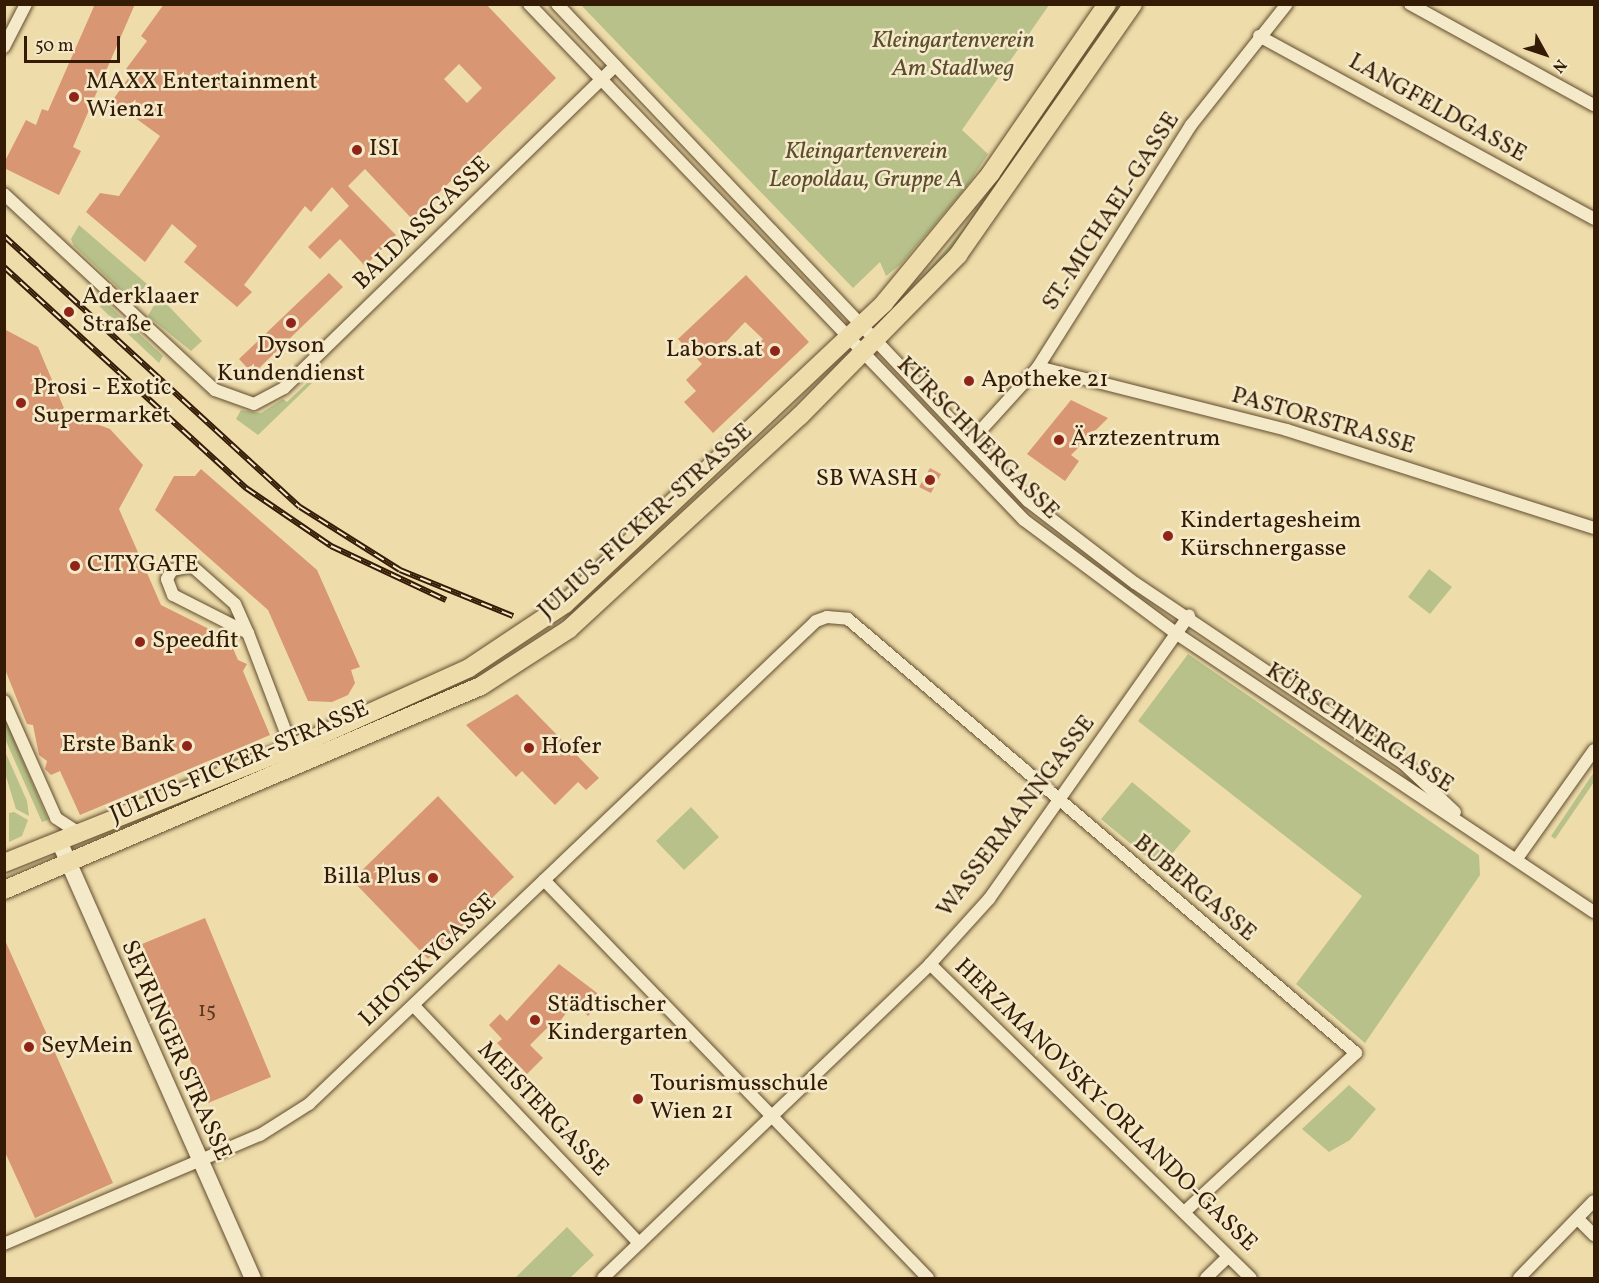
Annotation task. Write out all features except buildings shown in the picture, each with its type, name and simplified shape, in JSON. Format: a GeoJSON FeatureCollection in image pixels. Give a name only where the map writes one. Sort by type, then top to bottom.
{"type":"FeatureCollection","features":[{"type":"Feature","properties":{"kind":"main road","name":"JULIUS-FICKER-STRASSE"},"geometry":{"type":"LineString","coordinates":[[4,890],[296,756],[469,668],[532,630],[605,570],[853,331],[941,239],[1107,4]]}},
{"type":"Feature","properties":{"kind":"main road","name":"JULIUS-FICKER-STRASSE"},"geometry":{"type":"LineString","coordinates":[[4,863],[79,833],[296,756],[481,686],[569,629],[877,339],[958,255],[1133,4]]}},
{"type":"Feature","properties":{"kind":"main road","name":"SEYRINGER STRASSE"},"geometry":{"type":"LineString","coordinates":[[59,841],[197,1162],[253,1278]]}},
{"type":"Feature","properties":{"kind":"street"},"geometry":{"type":"LineString","coordinates":[[4,48],[26,4]]}},
{"type":"Feature","properties":{"kind":"street","name":"KÜRSCHNERGASSE"},"geometry":{"type":"LineString","coordinates":[[529,4],[853,331],[877,339],[1028,501],[1074,539],[1404,764],[1464,821]]}},
{"type":"Feature","properties":{"kind":"street","name":"KÜRSCHNERGASSE"},"geometry":{"type":"LineString","coordinates":[[557,4],[853,331],[862,353],[1024,520],[1177,634],[1464,821],[1594,912]]}},
{"type":"Feature","properties":{"kind":"street","name":"ST.-MICHAEL-GASSE"},"geometry":{"type":"LineString","coordinates":[[971,441],[1038,367],[1191,125],[1259,36],[1287,4]]}},
{"type":"Feature","properties":{"kind":"street"},"geometry":{"type":"LineString","coordinates":[[1410,4],[1594,105]]}},
{"type":"Feature","properties":{"kind":"street","name":"LANGFELDGASSE"},"geometry":{"type":"LineString","coordinates":[[1259,36],[1594,219]]}},
{"type":"Feature","properties":{"kind":"street","name":"BALDASSGASSE"},"geometry":{"type":"LineString","coordinates":[[4,194],[215,390],[254,404],[284,388],[615,66]]}},
{"type":"Feature","properties":{"kind":"street","name":"PASTORSTRASSE"},"geometry":{"type":"LineString","coordinates":[[1038,367],[1287,430],[1594,528]]}},
{"type":"Feature","properties":{"kind":"street"},"geometry":{"type":"LineString","coordinates":[[249,633],[173,595],[167,579],[172,570],[192,566],[235,604],[249,633],[296,756]]}},
{"type":"Feature","properties":{"kind":"street","name":"WASSERMANNGASSE"},"geometry":{"type":"LineString","coordinates":[[603,1278],[930,964],[989,899],[1189,616]]}},
{"type":"Feature","properties":{"kind":"street","name":"BUBERGASSE"},"geometry":{"type":"LineString","coordinates":[[822,618],[848,619],[1058,802],[1356,1053],[1184,1212]]}},
{"type":"Feature","properties":{"kind":"street","name":"LHOTSKYGASSE"},"geometry":{"type":"LineString","coordinates":[[4,1244],[260,1135],[309,1104],[822,618]]}},
{"type":"Feature","properties":{"kind":"street"},"geometry":{"type":"LineString","coordinates":[[4,701],[56,819],[79,833]]}},
{"type":"Feature","properties":{"kind":"street"},"geometry":{"type":"LineString","coordinates":[[1518,857],[1594,750]]}},
{"type":"Feature","properties":{"kind":"street"},"geometry":{"type":"LineString","coordinates":[[544,880],[928,1278]]}},
{"type":"Feature","properties":{"kind":"street","name":"HERZMANOVSKY-ORLANDO-GASSE"},"geometry":{"type":"LineString","coordinates":[[930,964],[1251,1278]]}},
{"type":"Feature","properties":{"kind":"street","name":"MEISTERGASSE"},"geometry":{"type":"LineString","coordinates":[[414,1006],[639,1244]]}},
{"type":"Feature","properties":{"kind":"street"},"geometry":{"type":"LineString","coordinates":[[1519,1278],[1580,1221],[1594,1201]]}},
{"type":"Feature","properties":{"kind":"street"},"geometry":{"type":"LineString","coordinates":[[1580,1221],[1594,1235]]}},
{"type":"Feature","properties":{"kind":"street"},"geometry":{"type":"LineString","coordinates":[[1206,1278],[1228,1257]]}},
{"type":"Feature","properties":{"kind":"green space","name":"Kleingartenverein Leopoldau, Gruppe A"},"geometry":{"type":"Polygon","coordinates":[[[581,5],[1049,5],[962,130],[988,154],[967,186],[901,264],[886,276],[880,262],[853,288],[581,5]]]}},
{"type":"Feature","properties":{"kind":"green space"},"geometry":{"type":"Polygon","coordinates":[[[1116,5],[1125,5],[969,231],[893,312],[964,228],[1116,5]]]}},
{"type":"Feature","properties":{"kind":"green space"},"geometry":{"type":"Polygon","coordinates":[[[79,225],[147,284],[136,297],[126,295],[74,246],[71,239],[79,225]]]}},
{"type":"Feature","properties":{"kind":"green space"},"geometry":{"type":"Polygon","coordinates":[[[97,294],[129,324],[125,331],[94,301],[97,294]]]}},
{"type":"Feature","properties":{"kind":"green space"},"geometry":{"type":"Polygon","coordinates":[[[159,296],[202,341],[191,351],[148,316],[159,296]]]}},
{"type":"Feature","properties":{"kind":"green space"},"geometry":{"type":"Polygon","coordinates":[[[131,326],[163,356],[159,363],[127,333],[131,326]]]}},
{"type":"Feature","properties":{"kind":"green space"},"geometry":{"type":"Polygon","coordinates":[[[307,383],[312,383],[258,435],[236,419],[241,410],[261,413],[283,399],[287,402],[307,383]]]}},
{"type":"Feature","properties":{"kind":"green space"},"geometry":{"type":"Polygon","coordinates":[[[1429,569],[1452,587],[1430,614],[1408,597],[1429,569]]]}},
{"type":"Feature","properties":{"kind":"green space"},"geometry":{"type":"Polygon","coordinates":[[[1188,654],[1479,855],[1480,875],[1365,1043],[1296,984],[1362,896],[1138,721],[1188,654]]]}},
{"type":"Feature","properties":{"kind":"green space"},"geometry":{"type":"Polygon","coordinates":[[[5,718],[48,820],[42,822],[5,739],[5,718]]]}},
{"type":"Feature","properties":{"kind":"green space"},"geometry":{"type":"Polygon","coordinates":[[[4,749],[27,801],[29,816],[16,809],[5,773],[4,749]]]}},
{"type":"Feature","properties":{"kind":"green space"},"geometry":{"type":"Polygon","coordinates":[[[1594,772],[1594,782],[1555,839],[1551,836],[1594,772]]]}},
{"type":"Feature","properties":{"kind":"green space"},"geometry":{"type":"Polygon","coordinates":[[[1132,782],[1191,831],[1160,868],[1101,819],[1132,782]]]}},
{"type":"Feature","properties":{"kind":"green space"},"geometry":{"type":"Polygon","coordinates":[[[691,807],[719,837],[684,870],[656,841],[691,807]]]}},
{"type":"Feature","properties":{"kind":"green space"},"geometry":{"type":"Polygon","coordinates":[[[14,812],[28,820],[22,836],[9,842],[9,813],[14,812]]]}},
{"type":"Feature","properties":{"kind":"green space"},"geometry":{"type":"Polygon","coordinates":[[[1349,1085],[1376,1109],[1350,1140],[1329,1152],[1302,1129],[1349,1085]]]}},
{"type":"Feature","properties":{"kind":"green space"},"geometry":{"type":"Polygon","coordinates":[[[567,1227],[594,1255],[570,1278],[515,1278],[567,1227]]]}},
{"type":"Feature","properties":{"kind":"railway"},"geometry":{"type":"LineString","coordinates":[[4,236],[300,507],[400,570],[513,616]]}},
{"type":"Feature","properties":{"kind":"railway"},"geometry":{"type":"LineString","coordinates":[[4,267],[246,488],[331,546],[446,600]]}},
{"type":"Feature","properties":{"kind":"place","name":"MAXX Entertainment Wien21"},"geometry":{"type":"Point","coordinates":[74,97]}},
{"type":"Feature","properties":{"kind":"place","name":"ISI"},"geometry":{"type":"Point","coordinates":[357,150]}},
{"type":"Feature","properties":{"kind":"place","name":"Aderklaaer Straße"},"geometry":{"type":"Point","coordinates":[69,312]}},
{"type":"Feature","properties":{"kind":"place","name":"Dyson Kundendienst"},"geometry":{"type":"Point","coordinates":[291,323]}},
{"type":"Feature","properties":{"kind":"place","name":"Labors.at"},"geometry":{"type":"Point","coordinates":[775,351]}},
{"type":"Feature","properties":{"kind":"place","name":"Apotheke 21"},"geometry":{"type":"Point","coordinates":[969,381]}},
{"type":"Feature","properties":{"kind":"place","name":"Prosi - Exotic Supermarket"},"geometry":{"type":"Point","coordinates":[21,403]}},
{"type":"Feature","properties":{"kind":"place","name":"Ärztezentrum"},"geometry":{"type":"Point","coordinates":[1059,440]}},
{"type":"Feature","properties":{"kind":"place","name":"SB WASH"},"geometry":{"type":"Point","coordinates":[930,480]}},
{"type":"Feature","properties":{"kind":"place","name":"Kindertagesheim Kürschnergasse"},"geometry":{"type":"Point","coordinates":[1168,536]}},
{"type":"Feature","properties":{"kind":"place","name":"CITYGATE"},"geometry":{"type":"Point","coordinates":[75,566]}},
{"type":"Feature","properties":{"kind":"place","name":"Speedfit"},"geometry":{"type":"Point","coordinates":[140,642]}},
{"type":"Feature","properties":{"kind":"place","name":"Erste Bank"},"geometry":{"type":"Point","coordinates":[187,746]}},
{"type":"Feature","properties":{"kind":"place","name":"Hofer"},"geometry":{"type":"Point","coordinates":[529,748]}},
{"type":"Feature","properties":{"kind":"place","name":"Billa Plus"},"geometry":{"type":"Point","coordinates":[433,878]}},
{"type":"Feature","properties":{"kind":"place","name":"Städtischer Kindergarten"},"geometry":{"type":"Point","coordinates":[535,1020]}},
{"type":"Feature","properties":{"kind":"place","name":"SeyMein"},"geometry":{"type":"Point","coordinates":[29,1047]}},
{"type":"Feature","properties":{"kind":"place","name":"Tourismusschule Wien 21"},"geometry":{"type":"Point","coordinates":[638,1099]}},
{"type":"Feature","properties":{"kind":"park label","name":"Kleingartenverein Am Stadlweg"},"geometry":{"type":"Point","coordinates":[953,56]}}]}
